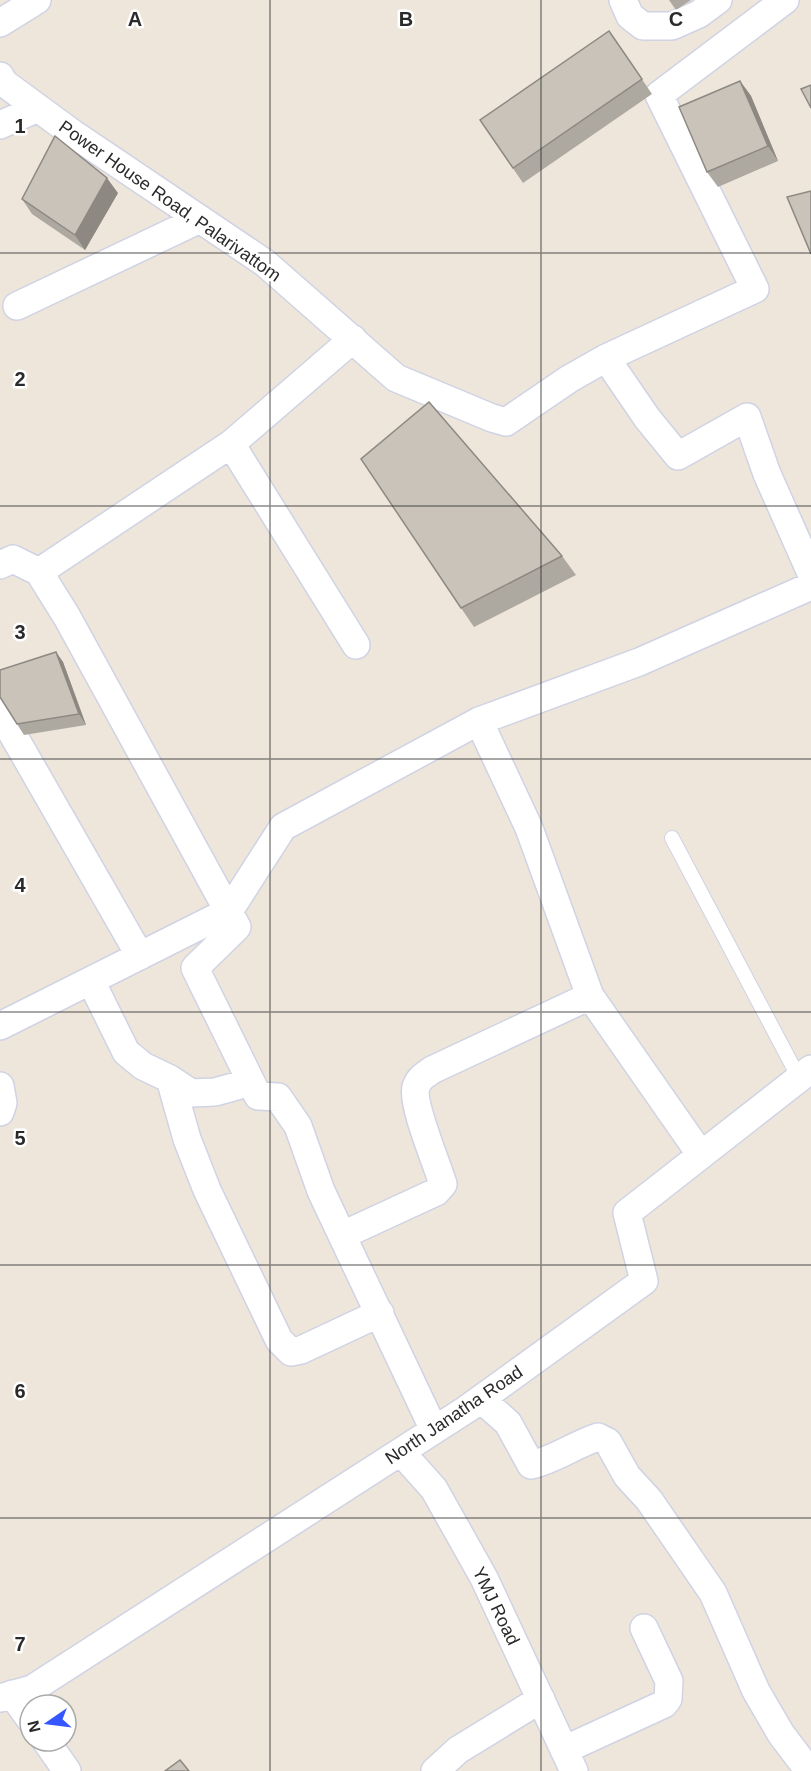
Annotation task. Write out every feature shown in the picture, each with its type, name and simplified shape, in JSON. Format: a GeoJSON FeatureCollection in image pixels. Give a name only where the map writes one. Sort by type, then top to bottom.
{"type":"FeatureCollection","features":[{"type":"Feature","properties":{"kind":"street"},"geometry":{"type":"LineString","coordinates":[[0,23],[37,0]]}},
{"type":"Feature","properties":{"kind":"street"},"geometry":{"type":"LineString","coordinates":[[623,0],[630,16],[643,27],[672,26],[699,14],[718,0]]}},
{"type":"Feature","properties":{"kind":"street"},"geometry":{"type":"LineString","coordinates":[[785,0],[659,95],[755,289],[606,358],[647,418],[678,456],[747,417],[767,474],[811,573]]}},
{"type":"Feature","properties":{"kind":"street","name":"Power House Road, Palarivattom"},"geometry":{"type":"LineString","coordinates":[[0,76],[4,83],[72,133],[265,263],[396,378],[506,422],[569,378],[606,358]]}},
{"type":"Feature","properties":{"kind":"street"},"geometry":{"type":"LineString","coordinates":[[0,125],[38,108]]}},
{"type":"Feature","properties":{"kind":"street"},"geometry":{"type":"LineString","coordinates":[[17,306],[200,219]]}},
{"type":"Feature","properties":{"kind":"street"},"geometry":{"type":"LineString","coordinates":[[39,572],[231,444],[353,339]]}},
{"type":"Feature","properties":{"kind":"street"},"geometry":{"type":"LineString","coordinates":[[231,444],[356,645]]}},
{"type":"Feature","properties":{"kind":"street"},"geometry":{"type":"LineString","coordinates":[[0,565],[13,559],[39,572],[67,617],[229,911],[237,927],[195,968],[258,1096],[278,1097],[298,1126],[321,1191],[434,1430]]}},
{"type":"Feature","properties":{"kind":"street"},"geometry":{"type":"LineString","coordinates":[[0,1026],[229,911],[283,827],[480,721],[639,662],[811,586]]}},
{"type":"Feature","properties":{"kind":"street"},"geometry":{"type":"LineString","coordinates":[[0,712],[140,956]]}},
{"type":"Feature","properties":{"kind":"street"},"geometry":{"type":"LineString","coordinates":[[480,721],[530,828],[590,996],[701,1155]]}},
{"type":"Feature","properties":{"kind":"street"},"geometry":{"type":"LineString","coordinates":[[91,981],[126,1052],[143,1066],[170,1078],[192,1093],[216,1092],[251,1082]]}},
{"type":"Feature","properties":{"kind":"street"},"geometry":{"type":"LineString","coordinates":[[343,1235],[436,1192],[443,1184],[419,1111],[415,1090],[419,1079],[432,1070],[590,996]]}},
{"type":"Feature","properties":{"kind":"street","name":"North Janatha Road"},"geometry":{"type":"LineString","coordinates":[[6,1696],[32,1689],[401,1452],[481,1399],[644,1281],[627,1213],[805,1074]]}},
{"type":"Feature","properties":{"kind":"street"},"geometry":{"type":"LineString","coordinates":[[170,1078],[187,1139],[207,1190],[279,1340],[291,1352],[301,1350],[380,1313]]}},
{"type":"Feature","properties":{"kind":"street"},"geometry":{"type":"LineString","coordinates":[[0,1086],[3,1103],[0,1112]]}},
{"type":"Feature","properties":{"kind":"street"},"geometry":{"type":"LineString","coordinates":[[481,1399],[508,1423],[531,1465],[545,1462],[580,1443],[598,1437],[608,1442],[627,1476],[649,1500],[713,1593],[756,1691],[781,1734],[809,1771]]}},
{"type":"Feature","properties":{"kind":"street","name":"YMJ Road"},"geometry":{"type":"LineString","coordinates":[[401,1452],[434,1489],[484,1578],[569,1760]]}},
{"type":"Feature","properties":{"kind":"street"},"geometry":{"type":"LineString","coordinates":[[569,1760],[664,1704],[668,1699],[669,1681],[644,1628]]}},
{"type":"Feature","properties":{"kind":"street"},"geometry":{"type":"LineString","coordinates":[[6,1696],[18,1708]]}},
{"type":"Feature","properties":{"kind":"street"},"geometry":{"type":"LineString","coordinates":[[435,1771],[458,1750],[541,1699]]}},
{"type":"Feature","properties":{"kind":"street"},"geometry":{"type":"LineString","coordinates":[[54,1753],[67,1771]]}},
{"type":"Feature","properties":{"kind":"lane"},"geometry":{"type":"LineString","coordinates":[[672,838],[805,1074]]}},
{"type":"Feature","properties":{"kind":"building"},"geometry":{"type":"Polygon","coordinates":[[[609,31],[642,79],[513,168],[480,120],[609,31]]]}},
{"type":"Feature","properties":{"kind":"building"},"geometry":{"type":"Polygon","coordinates":[[[740,81],[768,146],[707,172],[679,107],[740,81]]]}},
{"type":"Feature","properties":{"kind":"building"},"geometry":{"type":"Polygon","coordinates":[[[811,85],[811,108],[801,89],[811,85]]]}},
{"type":"Feature","properties":{"kind":"building"},"geometry":{"type":"Polygon","coordinates":[[[55,136],[107,178],[75,235],[22,199],[55,136]]]}},
{"type":"Feature","properties":{"kind":"building"},"geometry":{"type":"Polygon","coordinates":[[[811,191],[811,254],[787,197],[811,191]]]}},
{"type":"Feature","properties":{"kind":"building"},"geometry":{"type":"Polygon","coordinates":[[[429,402],[562,556],[461,608],[361,459],[429,402]]]}},
{"type":"Feature","properties":{"kind":"building"},"geometry":{"type":"Polygon","coordinates":[[[56,652],[79,714],[17,724],[0,697],[0,670],[56,652]]]}},
{"type":"Feature","properties":{"kind":"building"},"geometry":{"type":"Polygon","coordinates":[[[180,1760],[189,1771],[165,1771],[180,1760]]]}}]}
